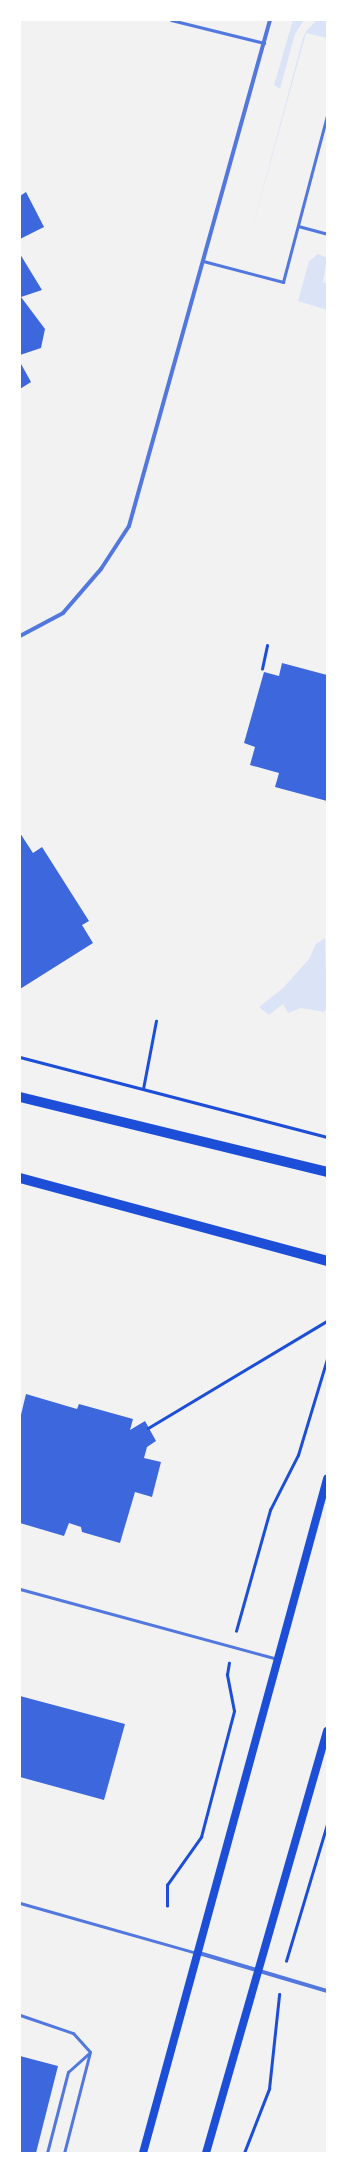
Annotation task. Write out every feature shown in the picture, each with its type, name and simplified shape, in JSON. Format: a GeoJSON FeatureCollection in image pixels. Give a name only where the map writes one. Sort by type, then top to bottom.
{"type":"FeatureCollection","features":[{"type":"Feature","properties":{"kind":"main road"},"geometry":{"type":"LineString","coordinates":[[20,1097],[327,1172]]}},
{"type":"Feature","properties":{"kind":"main road"},"geometry":{"type":"LineString","coordinates":[[20,1178],[327,1261]]}},
{"type":"Feature","properties":{"kind":"main road"},"geometry":{"type":"LineString","coordinates":[[144,2153],[327,1479]]}},
{"type":"Feature","properties":{"kind":"main road"},"geometry":{"type":"LineString","coordinates":[[206,2153],[327,1731]]}},
{"type":"Feature","properties":{"kind":"street"},"geometry":{"type":"LineString","coordinates":[[20,636],[63,613],[101,569],[129,526],[270,20]]}},
{"type":"Feature","properties":{"kind":"street"},"geometry":{"type":"LineString","coordinates":[[199,1953],[327,1991]]}},
{"type":"Feature","properties":{"kind":"lane"},"geometry":{"type":"LineString","coordinates":[[171,20],[264,43]]}},
{"type":"Feature","properties":{"kind":"lane"},"geometry":{"type":"LineString","coordinates":[[203,261],[283,282],[327,115]]}},
{"type":"Feature","properties":{"kind":"lane"},"geometry":{"type":"LineString","coordinates":[[298,226],[327,234]]}},
{"type":"Feature","properties":{"kind":"lane"},"geometry":{"type":"LineString","coordinates":[[20,1589],[278,1659]]}},
{"type":"Feature","properties":{"kind":"lane"},"geometry":{"type":"LineString","coordinates":[[20,1903],[199,1953]]}},
{"type":"Feature","properties":{"kind":"lane"},"geometry":{"type":"LineString","coordinates":[[20,2016],[73,2033],[90,2052]]}},
{"type":"Feature","properties":{"kind":"lane"},"geometry":{"type":"LineString","coordinates":[[47,2153],[68,2072],[90,2052]]}},
{"type":"Feature","properties":{"kind":"lane"},"geometry":{"type":"LineString","coordinates":[[64,2153],[90,2052]]}},
{"type":"Feature","properties":{"kind":"path"},"geometry":{"type":"LineString","coordinates":[[262,669],[267,646]]}},
{"type":"Feature","properties":{"kind":"path"},"geometry":{"type":"LineString","coordinates":[[143,1089],[156,1021]]}},
{"type":"Feature","properties":{"kind":"path"},"geometry":{"type":"LineString","coordinates":[[20,1057],[327,1137]]}},
{"type":"Feature","properties":{"kind":"path"},"geometry":{"type":"LineString","coordinates":[[148,1428],[327,1321]]}},
{"type":"Feature","properties":{"kind":"shaded area"},"geometry":{"type":"Polygon","coordinates":[[[293,20],[304,20],[295,34],[280,89],[274,85],[293,20]]]}},
{"type":"Feature","properties":{"kind":"shaded area"},"geometry":{"type":"Polygon","coordinates":[[[317,20],[327,20],[327,38],[306,33],[250,237],[303,38],[306,31],[317,20]]]}},
{"type":"Feature","properties":{"kind":"shaded area"},"geometry":{"type":"Polygon","coordinates":[[[318,254],[327,258],[323,282],[327,284],[327,310],[298,301],[309,261],[318,254]]]}},
{"type":"Feature","properties":{"kind":"shaded area"},"geometry":{"type":"Polygon","coordinates":[[[325,938],[327,1008],[324,1012],[301,1008],[288,1013],[283,1004],[269,1015],[259,1007],[283,988],[309,959],[316,944],[325,938]]]}},
{"type":"Feature","properties":{"kind":"building"},"geometry":{"type":"Polygon","coordinates":[[[26,192],[44,227],[20,239],[20,196],[26,192]]]}},
{"type":"Feature","properties":{"kind":"building"},"geometry":{"type":"Polygon","coordinates":[[[20,254],[42,290],[21,297],[45,329],[41,348],[20,355],[20,254]]]}},
{"type":"Feature","properties":{"kind":"building"},"geometry":{"type":"Polygon","coordinates":[[[20,362],[31,382],[20,389],[20,362]]]}},
{"type":"Feature","properties":{"kind":"building"},"geometry":{"type":"Polygon","coordinates":[[[282,663],[327,675],[327,801],[275,787],[279,773],[250,765],[255,747],[244,743],[264,672],[279,676],[282,663]]]}},
{"type":"Feature","properties":{"kind":"building"},"geometry":{"type":"Polygon","coordinates":[[[20,833],[33,853],[42,847],[89,921],[82,925],[93,943],[20,989],[20,833]]]}},
{"type":"Feature","properties":{"kind":"building"},"geometry":{"type":"Polygon","coordinates":[[[26,1394],[77,1409],[79,1404],[133,1419],[130,1430],[145,1421],[156,1441],[147,1447],[144,1458],[161,1462],[152,1497],[135,1492],[120,1543],[82,1532],[81,1527],[69,1523],[64,1536],[20,1523],[20,1419],[26,1394]]]}},
{"type":"Feature","properties":{"kind":"building"},"geometry":{"type":"Polygon","coordinates":[[[20,1696],[125,1724],[104,1800],[20,1777],[20,1696]]]}},
{"type":"Feature","properties":{"kind":"building"},"geometry":{"type":"Polygon","coordinates":[[[20,2056],[58,2066],[36,2153],[20,2153],[20,2056]]]}}]}
